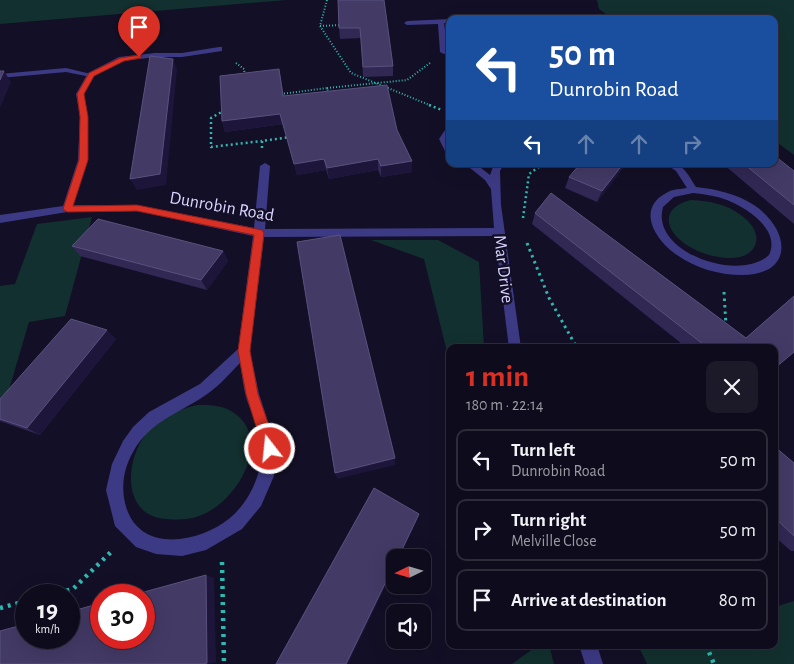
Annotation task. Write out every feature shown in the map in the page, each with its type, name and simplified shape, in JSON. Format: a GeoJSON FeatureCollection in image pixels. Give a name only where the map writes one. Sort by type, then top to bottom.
{"type":"FeatureCollection","features":[{"type":"Feature","properties":{"kind":"street"},"geometry":{"type":"LineString","coordinates":[[441,22],[444,52]]}},
{"type":"Feature","properties":{"kind":"street"},"geometry":{"type":"LineString","coordinates":[[407,23],[446,22]]}},
{"type":"Feature","properties":{"kind":"street"},"geometry":{"type":"LineString","coordinates":[[67,209],[83,160],[84,117],[80,94],[91,75],[122,59],[155,55],[182,55],[219,49]]}},
{"type":"Feature","properties":{"kind":"street"},"geometry":{"type":"LineString","coordinates":[[0,76],[66,70],[91,75]]}},
{"type":"Feature","properties":{"kind":"street"},"geometry":{"type":"LineString","coordinates":[[446,135],[443,139],[446,148]]}},
{"type":"Feature","properties":{"kind":"street"},"geometry":{"type":"LineString","coordinates":[[244,351],[205,388],[154,417],[138,432],[128,446],[119,464],[114,490],[121,520],[142,541],[156,546],[182,548],[206,542],[236,523],[255,500],[266,476],[270,449],[252,394],[244,351],[259,233],[265,166]]}},
{"type":"Feature","properties":{"kind":"street"},"geometry":{"type":"LineString","coordinates":[[474,167],[488,178],[496,190]]}},
{"type":"Feature","properties":{"kind":"street","name":"Mar Drive"},"geometry":{"type":"LineString","coordinates":[[497,167],[495,171],[500,232],[514,344]]}},
{"type":"Feature","properties":{"kind":"street"},"geometry":{"type":"LineString","coordinates":[[676,167],[693,190]]}},
{"type":"Feature","properties":{"kind":"street"},"geometry":{"type":"LineString","coordinates":[[693,190],[723,194],[738,200],[756,211],[772,227],[777,236],[778,253],[773,260],[766,265],[751,270],[724,269],[706,265],[690,258],[671,245],[661,234],[655,221],[658,205],[671,194],[693,190]]}},
{"type":"Feature","properties":{"kind":"street","name":"Dunrobin Road"},"geometry":{"type":"LineString","coordinates":[[0,218],[67,209],[137,208],[259,233],[500,232]]}},
{"type":"Feature","properties":{"kind":"street"},"geometry":{"type":"LineString","coordinates":[[589,649],[594,664]]}},
{"type":"Feature","properties":{"kind":"path"},"geometry":{"type":"LineString","coordinates":[[327,0],[320,26],[351,73],[446,111]]}},
{"type":"Feature","properties":{"kind":"path"},"geometry":{"type":"LineString","coordinates":[[320,26],[349,25]]}},
{"type":"Feature","properties":{"kind":"path"},"geometry":{"type":"LineString","coordinates":[[219,49],[244,69],[245,81]]}},
{"type":"Feature","properties":{"kind":"path"},"geometry":{"type":"LineString","coordinates":[[279,94],[407,80],[444,52]]}},
{"type":"Feature","properties":{"kind":"path"},"geometry":{"type":"LineString","coordinates":[[327,88],[330,97]]}},
{"type":"Feature","properties":{"kind":"path"},"geometry":{"type":"LineString","coordinates":[[226,109],[211,118],[211,147],[291,137]]}},
{"type":"Feature","properties":{"kind":"path"},"geometry":{"type":"LineString","coordinates":[[262,141],[265,166]]}},
{"type":"Feature","properties":{"kind":"path"},"geometry":{"type":"LineString","coordinates":[[522,220],[529,174],[539,167]]}},
{"type":"Feature","properties":{"kind":"path"},"geometry":{"type":"LineString","coordinates":[[525,238],[549,298],[575,344]]}},
{"type":"Feature","properties":{"kind":"path"},"geometry":{"type":"LineString","coordinates":[[724,269],[726,332]]}},
{"type":"Feature","properties":{"kind":"path"},"geometry":{"type":"LineString","coordinates":[[78,584],[132,532]]}},
{"type":"Feature","properties":{"kind":"path"},"geometry":{"type":"LineString","coordinates":[[222,532],[224,664]]}},
{"type":"Feature","properties":{"kind":"path"},"geometry":{"type":"LineString","coordinates":[[0,608],[15,604]]}},
{"type":"Feature","properties":{"kind":"path"},"geometry":{"type":"LineString","coordinates":[[708,649],[714,664]]}},
{"type":"Feature","properties":{"kind":"green space"},"geometry":{"type":"Polygon","coordinates":[[[0,0],[287,0],[0,24],[0,0]]]}},
{"type":"Feature","properties":{"kind":"green space"},"geometry":{"type":"Polygon","coordinates":[[[597,0],[794,0],[794,155],[778,143],[778,15],[607,15],[599,9],[597,0]]]}},
{"type":"Feature","properties":{"kind":"green space"},"geometry":{"type":"Polygon","coordinates":[[[691,200],[718,204],[742,216],[755,230],[756,244],[752,250],[738,258],[722,258],[699,252],[682,241],[671,228],[670,215],[673,209],[680,204],[691,200]]]}},
{"type":"Feature","properties":{"kind":"green space"},"geometry":{"type":"Polygon","coordinates":[[[92,217],[65,316],[29,322],[0,420],[0,286],[15,284],[37,224],[92,217]]]}},
{"type":"Feature","properties":{"kind":"green space"},"geometry":{"type":"Polygon","coordinates":[[[371,240],[438,240],[479,262],[484,344],[446,344],[446,348],[424,259],[371,240]]]}},
{"type":"Feature","properties":{"kind":"green space"},"geometry":{"type":"Polygon","coordinates":[[[197,405],[223,408],[231,411],[244,422],[250,437],[251,452],[246,468],[238,484],[213,509],[199,516],[178,520],[152,516],[142,509],[135,499],[132,488],[131,475],[137,449],[148,431],[154,426],[175,413],[197,405]]]}},
{"type":"Feature","properties":{"kind":"green space"},"geometry":{"type":"Polygon","coordinates":[[[794,601],[794,664],[647,664],[640,649],[778,649],[778,606],[794,601]]]}},
{"type":"Feature","properties":{"kind":"green space"},"geometry":{"type":"Polygon","coordinates":[[[533,649],[550,649],[554,664],[512,664],[533,649]]]}},
{"type":"Feature","properties":{"kind":"building"},"geometry":{"type":"Polygon","coordinates":[[[338,0],[384,0],[393,66],[363,67],[360,28],[339,28],[338,0]]]}},
{"type":"Feature","properties":{"kind":"building"},"geometry":{"type":"Polygon","coordinates":[[[150,56],[173,59],[160,174],[130,179],[150,56]]]}},
{"type":"Feature","properties":{"kind":"building"},"geometry":{"type":"Polygon","coordinates":[[[279,69],[283,96],[387,85],[397,130],[412,161],[381,166],[378,159],[327,168],[324,159],[294,164],[280,114],[222,121],[220,76],[279,69]]]}},
{"type":"Feature","properties":{"kind":"building"},"geometry":{"type":"Polygon","coordinates":[[[0,71],[4,71],[0,80],[0,71]]]}},
{"type":"Feature","properties":{"kind":"building"},"geometry":{"type":"Polygon","coordinates":[[[778,158],[794,171],[794,205],[748,167],[778,167],[778,158]]]}},
{"type":"Feature","properties":{"kind":"building"},"geometry":{"type":"Polygon","coordinates":[[[577,167],[621,167],[602,191],[569,177],[577,167]]]}},
{"type":"Feature","properties":{"kind":"building"},"geometry":{"type":"Polygon","coordinates":[[[551,193],[746,338],[794,296],[794,352],[778,365],[778,344],[703,344],[535,213],[551,193]]]}},
{"type":"Feature","properties":{"kind":"building"},"geometry":{"type":"Polygon","coordinates":[[[98,219],[223,251],[201,280],[72,246],[98,219]]]}},
{"type":"Feature","properties":{"kind":"building"},"geometry":{"type":"Polygon","coordinates":[[[340,235],[395,458],[335,473],[297,242],[340,235]]]}},
{"type":"Feature","properties":{"kind":"building"},"geometry":{"type":"Polygon","coordinates":[[[71,319],[107,330],[27,428],[0,419],[0,399],[71,319]]]}},
{"type":"Feature","properties":{"kind":"building"},"geometry":{"type":"Polygon","coordinates":[[[778,450],[794,463],[794,536],[778,521],[778,450]]]}},
{"type":"Feature","properties":{"kind":"building"},"geometry":{"type":"Polygon","coordinates":[[[374,488],[419,514],[402,549],[386,549],[386,582],[346,664],[276,664],[374,488]]]}},
{"type":"Feature","properties":{"kind":"building"},"geometry":{"type":"Polygon","coordinates":[[[206,575],[207,663],[0,664],[0,631],[15,627],[15,649],[80,649],[80,609],[90,606],[90,649],[155,649],[155,589],[206,575]]]}},
{"type":"Feature","properties":{"kind":"route"},"geometry":{"type":"LineString","coordinates":[[139,57],[122,59],[91,75],[80,94],[84,117],[83,160],[67,209],[137,208],[259,233],[244,351],[252,394],[270,449]]}}]}
